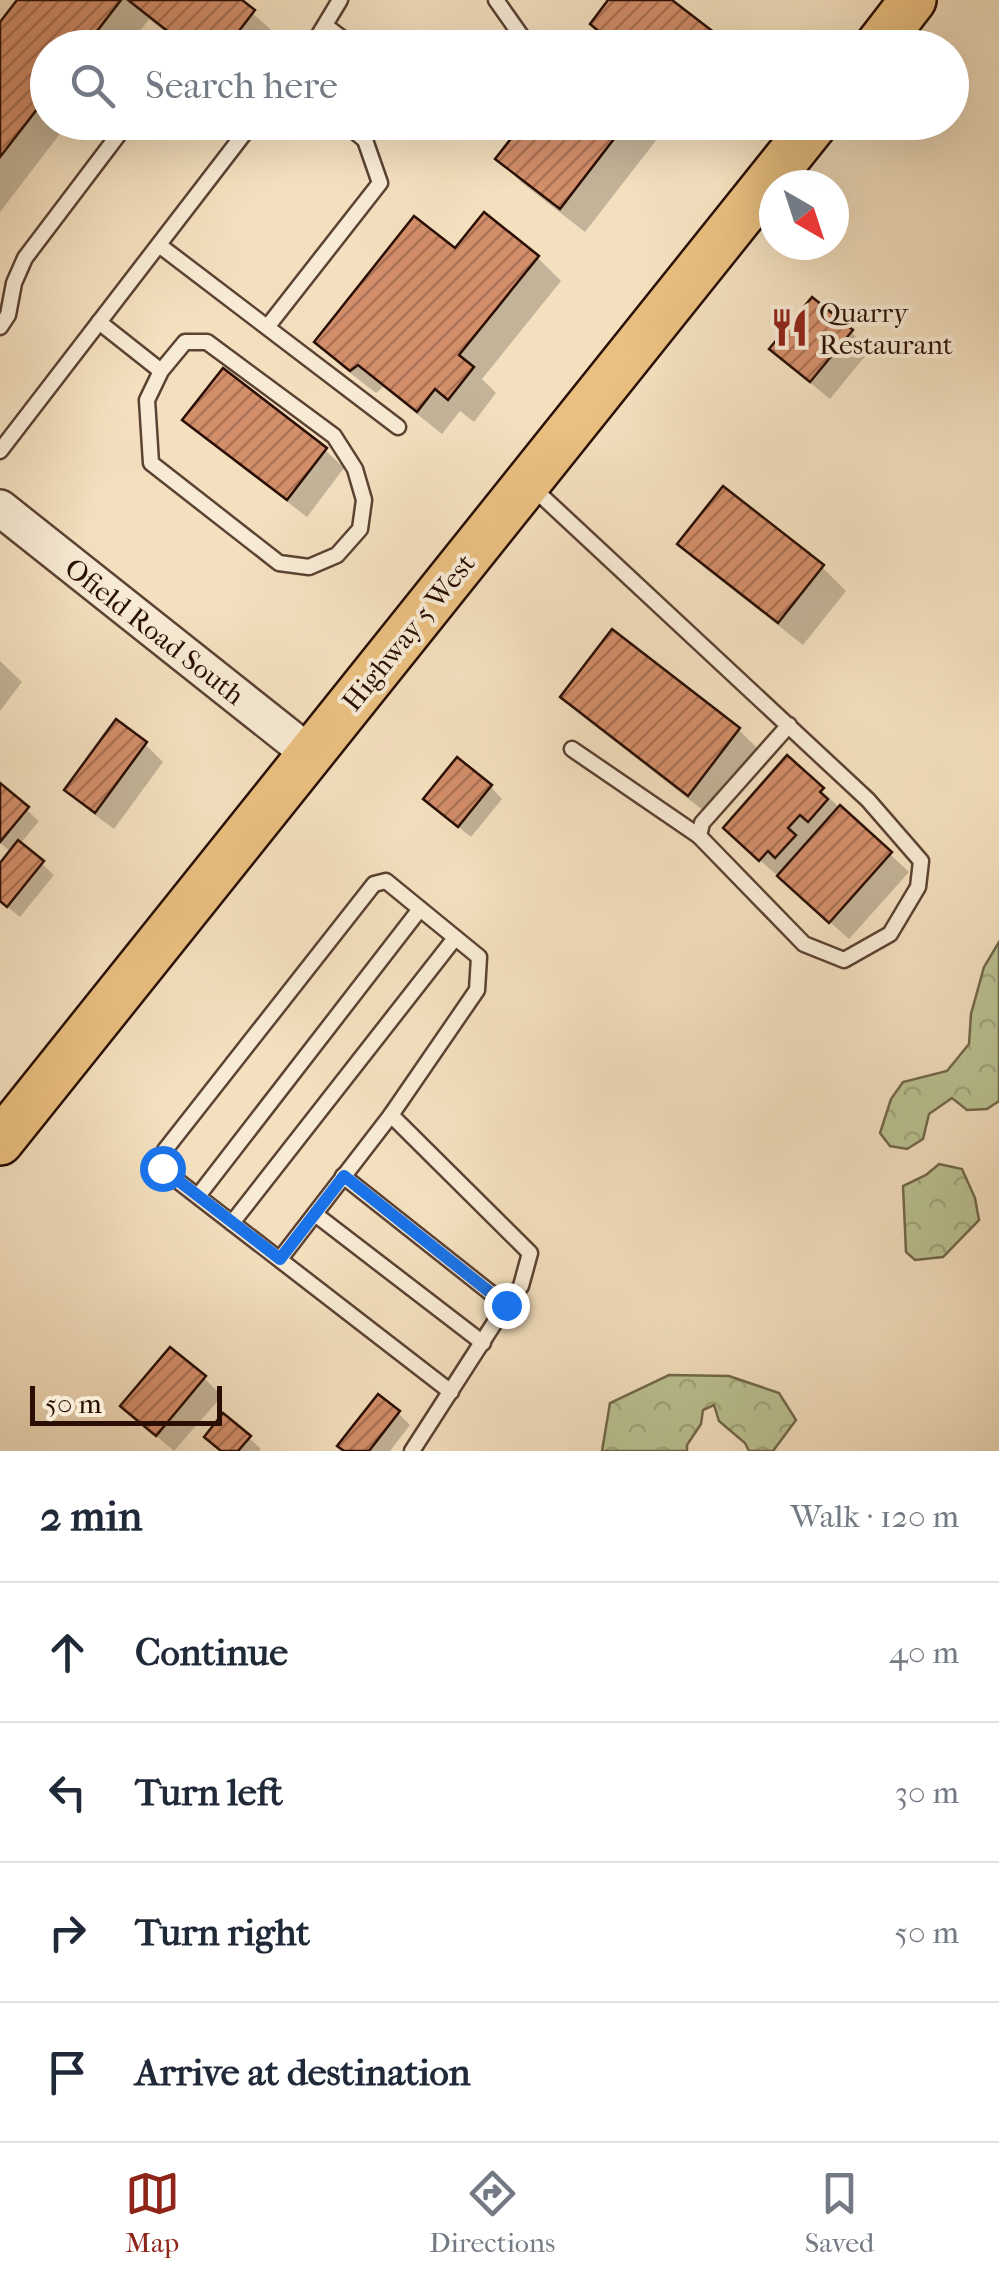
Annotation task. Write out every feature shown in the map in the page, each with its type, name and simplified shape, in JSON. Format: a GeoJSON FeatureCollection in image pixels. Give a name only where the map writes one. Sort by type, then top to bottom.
{"type":"FeatureCollection","features":[{"type":"Feature","properties":{"kind":"main road"},"geometry":{"type":"LineString","coordinates":[[890,30],[913,0]]}},
{"type":"Feature","properties":{"kind":"main road","name":"Highway 5 West"},"geometry":{"type":"LineString","coordinates":[[0,1142],[802,140]]}},
{"type":"Feature","properties":{"kind":"street","name":"Ofield Road South"},"geometry":{"type":"LineString","coordinates":[[0,508],[310,754]]}},
{"type":"Feature","properties":{"kind":"lane"},"geometry":{"type":"LineString","coordinates":[[323,30],[340,0]]}},
{"type":"Feature","properties":{"kind":"lane"},"geometry":{"type":"LineString","coordinates":[[496,0],[517,30]]}},
{"type":"Feature","properties":{"kind":"lane"},"geometry":{"type":"LineString","coordinates":[[326,26],[331,30]]}},
{"type":"Feature","properties":{"kind":"lane"},"geometry":{"type":"LineString","coordinates":[[0,327],[8,314],[14,283],[25,258],[114,140]]}},
{"type":"Feature","properties":{"kind":"lane"},"geometry":{"type":"LineString","coordinates":[[0,451],[239,140]]}},
{"type":"Feature","properties":{"kind":"lane"},"geometry":{"type":"LineString","coordinates":[[268,326],[380,184],[365,140]]}},
{"type":"Feature","properties":{"kind":"lane"},"geometry":{"type":"LineString","coordinates":[[159,245],[398,427]]}},
{"type":"Feature","properties":{"kind":"lane"},"geometry":{"type":"LineString","coordinates":[[99,322],[161,370]]}},
{"type":"Feature","properties":{"kind":"lane"},"geometry":{"type":"LineString","coordinates":[[186,342],[207,342],[334,436],[355,469],[364,500],[360,529],[337,555],[309,567],[278,563],[151,463],[147,400],[161,370],[186,342]]}},
{"type":"Feature","properties":{"kind":"lane"},"geometry":{"type":"LineString","coordinates":[[528,483],[868,800],[921,861],[918,887],[890,934],[844,960],[804,944],[699,836],[572,749]]}},
{"type":"Feature","properties":{"kind":"lane"},"geometry":{"type":"LineString","coordinates":[[699,836],[702,823],[789,726]]}},
{"type":"Feature","properties":{"kind":"lane"},"geometry":{"type":"LineString","coordinates":[[280,1259],[391,1115],[477,990],[478,957],[386,880],[374,884],[165,1150],[162,1168],[451,1392]]}},
{"type":"Feature","properties":{"kind":"lane"},"geometry":{"type":"LineString","coordinates":[[198,1196],[420,909]]}},
{"type":"Feature","properties":{"kind":"lane"},"geometry":{"type":"LineString","coordinates":[[232,1222],[455,938]]}},
{"type":"Feature","properties":{"kind":"lane"},"geometry":{"type":"LineString","coordinates":[[391,1115],[530,1253],[521,1286],[412,1451]]}},
{"type":"Feature","properties":{"kind":"lane"},"geometry":{"type":"LineString","coordinates":[[344,1176],[506,1305]]}},
{"type":"Feature","properties":{"kind":"lane"},"geometry":{"type":"LineString","coordinates":[[314,1214],[483,1343]]}},
{"type":"Feature","properties":{"kind":"green space"},"geometry":{"type":"Polygon","coordinates":[[[999,942],[999,1101],[987,1109],[967,1110],[952,1098],[929,1114],[923,1139],[907,1149],[890,1146],[880,1133],[891,1099],[903,1082],[947,1071],[969,1044],[971,1014],[984,967],[999,942]]]}},
{"type":"Feature","properties":{"kind":"green space"},"geometry":{"type":"Polygon","coordinates":[[[939,1164],[962,1169],[975,1198],[979,1220],[943,1257],[915,1260],[906,1252],[903,1186],[939,1164]]]}},
{"type":"Feature","properties":{"kind":"green space"},"geometry":{"type":"Polygon","coordinates":[[[669,1375],[729,1376],[779,1393],[796,1420],[773,1451],[749,1451],[719,1421],[714,1405],[703,1410],[701,1424],[687,1451],[602,1451],[610,1403],[669,1375]]]}},
{"type":"Feature","properties":{"kind":"building"},"geometry":{"type":"Polygon","coordinates":[[[17,0],[121,0],[98,30],[30,30],[30,118],[0,157],[0,22],[17,0]]]}},
{"type":"Feature","properties":{"kind":"building"},"geometry":{"type":"Polygon","coordinates":[[[128,0],[242,0],[255,10],[240,30],[166,30],[128,0]]]}},
{"type":"Feature","properties":{"kind":"building"},"geometry":{"type":"Polygon","coordinates":[[[608,0],[672,0],[711,30],[597,30],[590,24],[608,0]]]}},
{"type":"Feature","properties":{"kind":"building"},"geometry":{"type":"Polygon","coordinates":[[[510,140],[613,140],[560,209],[495,159],[510,140]]]}},
{"type":"Feature","properties":{"kind":"building"},"geometry":{"type":"Polygon","coordinates":[[[484,212],[539,256],[459,355],[474,367],[448,400],[435,389],[417,412],[358,365],[350,371],[314,342],[414,216],[455,248],[484,212]]]}},
{"type":"Feature","properties":{"kind":"building"},"geometry":{"type":"Polygon","coordinates":[[[812,297],[853,330],[810,382],[769,349],[812,297]]]}},
{"type":"Feature","properties":{"kind":"building"},"geometry":{"type":"Polygon","coordinates":[[[223,368],[327,448],[287,500],[182,420],[223,368]]]}},
{"type":"Feature","properties":{"kind":"building"},"geometry":{"type":"Polygon","coordinates":[[[723,486],[824,565],[778,623],[677,544],[723,486]]]}},
{"type":"Feature","properties":{"kind":"building"},"geometry":{"type":"Polygon","coordinates":[[[612,629],[740,728],[688,796],[560,697],[612,629]]]}},
{"type":"Feature","properties":{"kind":"building"},"geometry":{"type":"Polygon","coordinates":[[[116,719],[147,742],[95,813],[64,790],[116,719]]]}},
{"type":"Feature","properties":{"kind":"building"},"geometry":{"type":"Polygon","coordinates":[[[787,755],[824,788],[820,792],[828,799],[808,822],[800,815],[788,828],[796,835],[775,858],[768,851],[759,861],[723,828],[787,755]]]}},
{"type":"Feature","properties":{"kind":"building"},"geometry":{"type":"Polygon","coordinates":[[[457,757],[492,785],[458,827],[423,799],[457,757]]]}},
{"type":"Feature","properties":{"kind":"building"},"geometry":{"type":"Polygon","coordinates":[[[0,783],[29,807],[0,842],[0,783]]]}},
{"type":"Feature","properties":{"kind":"building"},"geometry":{"type":"Polygon","coordinates":[[[840,805],[892,852],[829,923],[777,876],[840,805]]]}},
{"type":"Feature","properties":{"kind":"building"},"geometry":{"type":"Polygon","coordinates":[[[18,840],[44,861],[7,907],[0,901],[0,863],[18,840]]]}},
{"type":"Feature","properties":{"kind":"building"},"geometry":{"type":"Polygon","coordinates":[[[170,1347],[206,1376],[156,1436],[120,1406],[170,1347]]]}},
{"type":"Feature","properties":{"kind":"building"},"geometry":{"type":"Polygon","coordinates":[[[378,1394],[400,1411],[369,1451],[344,1451],[337,1446],[378,1394]]]}},
{"type":"Feature","properties":{"kind":"building"},"geometry":{"type":"Polygon","coordinates":[[[223,1413],[251,1436],[238,1451],[221,1451],[204,1437],[223,1413]]]}},
{"type":"Feature","properties":{"kind":"place","name":"Quarry Restaurant"},"geometry":{"type":"Point","coordinates":[789,328]}},
{"type":"Feature","properties":{"kind":"route"},"geometry":{"type":"LineString","coordinates":[[162,1168],[280,1259],[344,1176],[506,1305]]}}]}
